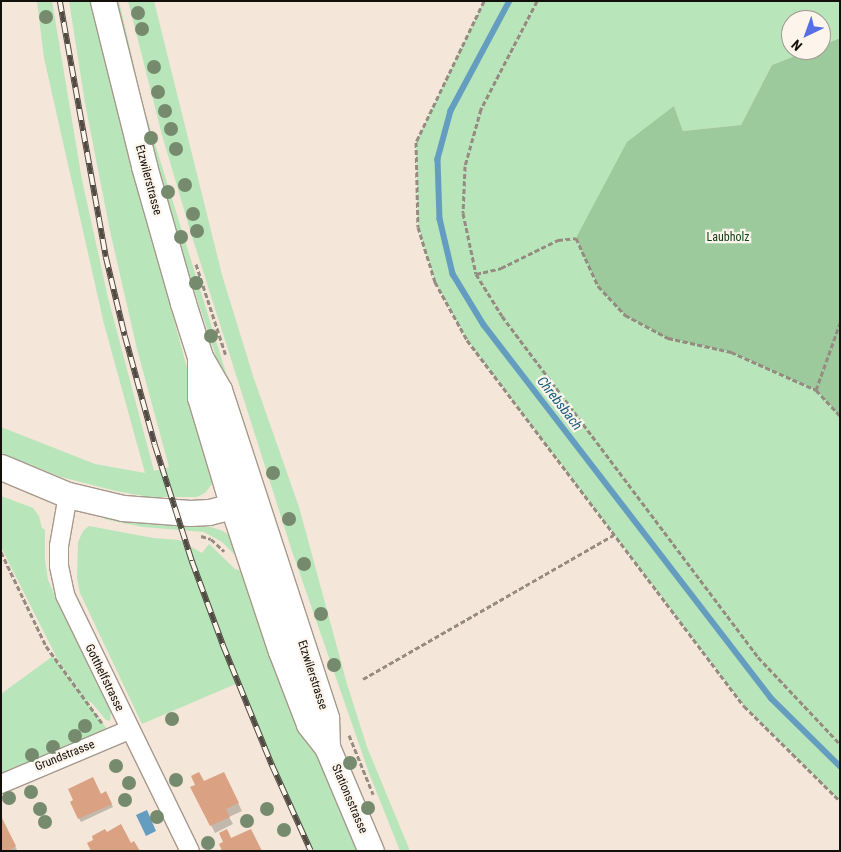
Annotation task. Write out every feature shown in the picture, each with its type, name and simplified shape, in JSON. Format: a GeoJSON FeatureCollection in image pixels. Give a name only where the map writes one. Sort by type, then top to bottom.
{"type":"FeatureCollection","features":[{"type":"Feature","properties":{"kind":"main road","name":"Etzwilerstrasse"},"geometry":{"type":"LineString","coordinates":[[103,1],[144,166],[200,357],[220,390],[243,504],[326,718],[327,747]]}},
{"type":"Feature","properties":{"kind":"main road"},"geometry":{"type":"LineString","coordinates":[[1,467],[68,494],[105,504],[143,510],[190,513],[243,504]]}},
{"type":"Feature","properties":{"kind":"main road","name":"Stationsstrasse"},"geometry":{"type":"LineString","coordinates":[[327,747],[370,851]]}},
{"type":"Feature","properties":{"kind":"street","name":"Gotthelfstrasse"},"geometry":{"type":"LineString","coordinates":[[68,494],[59,546],[59,566],[65,595],[190,851]]}},
{"type":"Feature","properties":{"kind":"street","name":"Grundstrasse"},"geometry":{"type":"LineString","coordinates":[[1,784],[130,730]]}},
{"type":"Feature","properties":{"kind":"path"},"geometry":{"type":"LineString","coordinates":[[484,1],[416,142],[418,227],[435,282],[467,340],[744,706],[840,801]]}},
{"type":"Feature","properties":{"kind":"path"},"geometry":{"type":"LineString","coordinates":[[538,1],[481,109],[465,166],[463,213],[476,274],[502,316],[758,657],[840,744]]}},
{"type":"Feature","properties":{"kind":"path"},"geometry":{"type":"LineString","coordinates":[[476,274],[501,268],[558,240],[576,238],[598,286],[625,314],[668,338],[731,352],[816,390],[840,416]]}},
{"type":"Feature","properties":{"kind":"path"},"geometry":{"type":"LineString","coordinates":[[194,258],[227,360]]}},
{"type":"Feature","properties":{"kind":"path"},"geometry":{"type":"LineString","coordinates":[[816,390],[840,323]]}},
{"type":"Feature","properties":{"kind":"path"},"geometry":{"type":"LineString","coordinates":[[196,534],[211,539],[230,557]]}},
{"type":"Feature","properties":{"kind":"path"},"geometry":{"type":"LineString","coordinates":[[363,679],[613,535]]}},
{"type":"Feature","properties":{"kind":"path"},"geometry":{"type":"LineString","coordinates":[[1,552],[50,651],[113,737]]}},
{"type":"Feature","properties":{"kind":"green space"},"geometry":{"type":"Polygon","coordinates":[[[37,1],[52,1],[82,180],[108,298],[154,471],[169,467],[137,349],[110,231],[85,103],[69,1],[92,1],[126,140],[215,473],[212,484],[205,493],[197,497],[149,497],[116,491],[61,477],[1,453],[1,427],[95,464],[145,473],[104,324],[44,58],[37,1]]]}},
{"type":"Feature","properties":{"kind":"green space"},"geometry":{"type":"Polygon","coordinates":[[[114,1],[119,1],[143,105],[234,399],[222,375],[181,250],[143,121],[114,1]]]}},
{"type":"Feature","properties":{"kind":"green space"},"geometry":{"type":"Polygon","coordinates":[[[128,1],[154,1],[222,275],[253,376],[299,507],[347,684],[367,747],[410,851],[400,851],[369,773],[291,548],[190,230],[162,135],[128,1]]]}},
{"type":"Feature","properties":{"kind":"green space"},"geometry":{"type":"Polygon","coordinates":[[[484,1],[840,1],[840,38],[831,42],[831,10],[781,10],[781,60],[785,60],[772,65],[741,125],[683,131],[674,106],[668,338],[731,352],[816,390],[840,416],[840,801],[744,706],[467,340],[435,282],[418,227],[416,142],[484,1]]]}},
{"type":"Feature","properties":{"kind":"green space","name":"Laubholz"},"geometry":{"type":"Polygon","coordinates":[[[840,38],[840,416],[816,390],[731,352],[668,338],[625,315],[598,286],[576,238],[627,142],[674,106],[683,131],[741,125],[772,65],[785,60],[831,60],[831,42],[840,38]]]}},
{"type":"Feature","properties":{"kind":"green space"},"geometry":{"type":"Polygon","coordinates":[[[1,496],[33,508],[39,516],[42,528],[45,530],[45,560],[48,580],[111,711],[110,721],[106,720],[92,703],[86,700],[58,660],[1,547],[1,496]]]}},
{"type":"Feature","properties":{"kind":"green space"},"geometry":{"type":"Polygon","coordinates":[[[105,517],[160,525],[211,527],[223,531],[232,538],[243,557],[236,556],[222,542],[204,532],[143,527],[104,519],[105,517]]]}},
{"type":"Feature","properties":{"kind":"green space"},"geometry":{"type":"Polygon","coordinates":[[[89,526],[153,538],[179,540],[202,553],[209,544],[235,569],[249,573],[290,694],[357,851],[311,851],[238,683],[142,724],[80,593],[77,578],[78,542],[83,531],[89,526]]]}},
{"type":"Feature","properties":{"kind":"green space"},"geometry":{"type":"Polygon","coordinates":[[[53,656],[113,737],[1,784],[1,694],[53,656]]]}},
{"type":"Feature","properties":{"kind":"water"},"geometry":{"type":"Polygon","coordinates":[[[147,810],[156,831],[146,836],[136,815],[147,810]]]}},
{"type":"Feature","properties":{"kind":"building"},"geometry":{"type":"Polygon","coordinates":[[[199,772],[204,781],[224,772],[239,803],[226,809],[230,817],[210,826],[190,787],[195,785],[191,776],[199,772]]]}},
{"type":"Feature","properties":{"kind":"building"},"geometry":{"type":"Polygon","coordinates":[[[93,777],[101,794],[106,791],[112,804],[78,819],[70,802],[73,800],[68,789],[93,777]]]}},
{"type":"Feature","properties":{"kind":"building"},"geometry":{"type":"Polygon","coordinates":[[[1,816],[16,846],[8,851],[1,851],[1,816]]]}},
{"type":"Feature","properties":{"kind":"building"},"geometry":{"type":"Polygon","coordinates":[[[121,824],[131,843],[134,841],[140,851],[91,851],[87,843],[93,840],[92,836],[105,829],[107,832],[121,824]]]}},
{"type":"Feature","properties":{"kind":"building"},"geometry":{"type":"Polygon","coordinates":[[[227,829],[231,838],[251,829],[262,851],[222,851],[219,844],[223,842],[219,833],[227,829]]]}},
{"type":"Feature","properties":{"kind":"waterway","name":"Chrebsbach"},"geometry":{"type":"LineString","coordinates":[[510,1],[451,111],[438,159],[440,219],[453,274],[484,325],[771,698],[840,766]]}},
{"type":"Feature","properties":{"kind":"railway"},"geometry":{"type":"LineString","coordinates":[[60,1],[106,257],[125,336],[155,445],[192,561],[223,645],[272,765],[311,851]]}}]}
